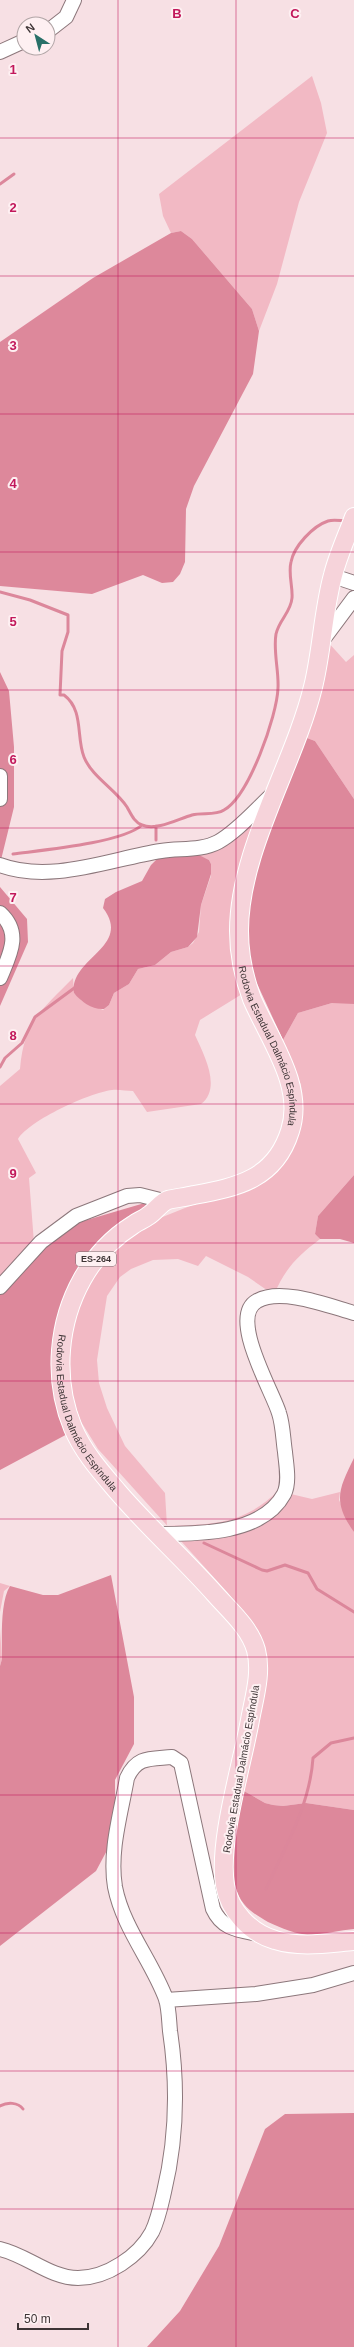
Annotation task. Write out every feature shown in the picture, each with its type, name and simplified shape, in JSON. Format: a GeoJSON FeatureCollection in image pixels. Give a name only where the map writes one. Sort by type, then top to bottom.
{"type":"FeatureCollection","features":[{"type":"Feature","properties":{"kind":"main road","name":"Rodovia Estadual Dalmácio Espíndula"},"geometry":{"type":"LineString","coordinates":[[354,517],[333,576],[313,688],[298,733],[275,792],[244,889],[239,926],[240,950],[251,996],[276,1051],[292,1094],[292,1126],[279,1154],[261,1174],[229,1189],[164,1201],[150,1215],[132,1225],[113,1241],[94,1261],[80,1282],[71,1302],[64,1326],[61,1353],[62,1382],[65,1404],[79,1442],[105,1477],[237,1619],[254,1645],[258,1660],[257,1686],[228,1833],[224,1865],[225,1887],[230,1902],[238,1916],[260,1935],[277,1941],[299,1944],[354,1941]]}},
{"type":"Feature","properties":{"kind":"street"},"geometry":{"type":"LineString","coordinates":[[56,25],[66,17],[74,0]]}},
{"type":"Feature","properties":{"kind":"street"},"geometry":{"type":"LineString","coordinates":[[0,52],[16,44]]}},
{"type":"Feature","properties":{"kind":"street"},"geometry":{"type":"LineString","coordinates":[[333,576],[354,583]]}},
{"type":"Feature","properties":{"kind":"street"},"geometry":{"type":"LineString","coordinates":[[322,641],[354,598]]}},
{"type":"Feature","properties":{"kind":"street"},"geometry":{"type":"LineString","coordinates":[[0,776],[0,799]]}},
{"type":"Feature","properties":{"kind":"street"},"geometry":{"type":"LineString","coordinates":[[0,865],[14,870],[66,870],[145,853],[206,846],[230,835],[275,792]]}},
{"type":"Feature","properties":{"kind":"street"},"geometry":{"type":"LineString","coordinates":[[0,913],[11,926],[13,935],[12,948],[0,978]]}},
{"type":"Feature","properties":{"kind":"street"},"geometry":{"type":"LineString","coordinates":[[0,1287],[41,1242],[76,1216],[127,1196],[140,1195],[164,1201]]}},
{"type":"Feature","properties":{"kind":"street"},"geometry":{"type":"LineString","coordinates":[[157,1534],[209,1533],[241,1525],[261,1516],[271,1508],[284,1493],[286,1464],[280,1416],[251,1344],[249,1316],[250,1308],[254,1303],[265,1298],[289,1297],[354,1313]]}},
{"type":"Feature","properties":{"kind":"street"},"geometry":{"type":"LineString","coordinates":[[0,2249],[16,2254],[58,2275],[80,2278],[118,2266],[129,2259],[147,2240],[160,2209],[172,2159],[175,2129],[175,2062],[166,2000],[122,1909],[114,1874],[113,1857],[127,1778],[131,1769],[141,1760],[172,1757],[181,1763],[215,1914],[221,1923],[229,1927],[260,1935]]}},
{"type":"Feature","properties":{"kind":"street"},"geometry":{"type":"LineString","coordinates":[[166,2000],[256,1994],[313,1984],[354,1973]]}},
{"type":"Feature","properties":{"kind":"shaded area"},"geometry":{"type":"Polygon","coordinates":[[[312,76],[321,103],[327,133],[299,202],[277,284],[259,331],[252,309],[192,239],[181,231],[171,233],[163,216],[159,194],[312,76]]]}},
{"type":"Feature","properties":{"kind":"shaded area"},"geometry":{"type":"Polygon","coordinates":[[[181,231],[192,239],[252,309],[259,331],[253,374],[194,486],[186,509],[185,562],[180,574],[173,582],[162,583],[143,575],[92,594],[0,586],[0,342],[93,278],[171,233],[181,231]]]}},
{"type":"Feature","properties":{"kind":"shaded area"},"geometry":{"type":"Polygon","coordinates":[[[326,640],[346,662],[354,655],[354,799],[315,741],[299,735],[326,640]]]}},
{"type":"Feature","properties":{"kind":"shaded area"},"geometry":{"type":"Polygon","coordinates":[[[0,672],[9,691],[14,747],[14,807],[0,864],[0,672]]]}},
{"type":"Feature","properties":{"kind":"shaded area"},"geometry":{"type":"Polygon","coordinates":[[[299,735],[315,741],[354,799],[354,1004],[332,1003],[298,1013],[283,1040],[254,977],[248,953],[246,936],[250,894],[299,735]]]}},
{"type":"Feature","properties":{"kind":"shaded area"},"geometry":{"type":"Polygon","coordinates":[[[261,815],[247,991],[200,1020],[195,1035],[203,1052],[211,1080],[207,1097],[201,1104],[147,1112],[133,1091],[112,1090],[89,1096],[61,1108],[25,1132],[18,1139],[36,1173],[29,1178],[35,1256],[0,1290],[0,1086],[20,1069],[22,1053],[30,1028],[44,1008],[73,978],[74,993],[82,1001],[103,1010],[109,1005],[114,993],[129,984],[138,969],[155,965],[171,952],[188,947],[193,943],[199,932],[201,905],[211,876],[211,864],[209,860],[198,855],[261,815]]]}},
{"type":"Feature","properties":{"kind":"shaded area"},"geometry":{"type":"Polygon","coordinates":[[[199,855],[209,860],[211,864],[211,874],[201,905],[197,937],[188,947],[171,952],[155,965],[138,969],[129,984],[114,993],[109,1005],[104,1009],[92,1007],[80,999],[74,993],[75,981],[81,970],[106,943],[110,933],[110,921],[103,908],[105,899],[116,892],[142,881],[151,865],[158,858],[199,855]]]}},
{"type":"Feature","properties":{"kind":"shaded area"},"geometry":{"type":"Polygon","coordinates":[[[0,887],[27,919],[28,942],[0,1006],[0,887]]]}},
{"type":"Feature","properties":{"kind":"shaded area"},"geometry":{"type":"Polygon","coordinates":[[[347,1002],[354,1004],[354,1175],[318,1216],[315,1234],[320,1239],[293,1263],[283,1277],[274,1295],[248,1277],[206,1256],[198,1266],[178,1259],[153,1260],[131,1269],[120,1277],[107,1296],[97,1360],[99,1383],[107,1408],[125,1446],[165,1493],[167,1525],[98,1449],[80,1420],[69,1385],[70,1343],[79,1304],[97,1268],[118,1243],[145,1224],[205,1200],[292,1145],[301,1125],[303,1105],[301,1085],[283,1040],[298,1013],[332,1003],[347,1002]]]}},
{"type":"Feature","properties":{"kind":"shaded area"},"geometry":{"type":"Polygon","coordinates":[[[354,1175],[354,1243],[340,1239],[320,1239],[315,1234],[318,1216],[354,1175]]]}},
{"type":"Feature","properties":{"kind":"shaded area"},"geometry":{"type":"Polygon","coordinates":[[[148,1202],[148,1207],[132,1214],[118,1223],[94,1247],[74,1276],[61,1307],[73,1431],[0,1470],[0,1290],[35,1256],[80,1222],[148,1202]]]}},
{"type":"Feature","properties":{"kind":"shaded area"},"geometry":{"type":"Polygon","coordinates":[[[354,1458],[354,1532],[343,1512],[340,1503],[340,1495],[345,1478],[354,1458]]]}},
{"type":"Feature","properties":{"kind":"shaded area"},"geometry":{"type":"Polygon","coordinates":[[[278,1491],[312,1499],[340,1492],[339,1500],[354,1532],[354,1810],[306,1803],[283,1806],[273,1805],[265,1803],[244,1791],[259,1700],[250,1620],[227,1592],[167,1526],[213,1523],[240,1516],[252,1511],[278,1491]]]}},
{"type":"Feature","properties":{"kind":"shaded area"},"geometry":{"type":"Polygon","coordinates":[[[111,1575],[134,1697],[134,1744],[115,1780],[115,1800],[121,1824],[96,1871],[0,1946],[0,1666],[2,1659],[3,1611],[7,1593],[10,1586],[43,1595],[58,1595],[111,1575]]]}},
{"type":"Feature","properties":{"kind":"shaded area"},"geometry":{"type":"Polygon","coordinates":[[[0,1583],[10,1586],[4,1591],[0,1612],[0,1583]]]}},
{"type":"Feature","properties":{"kind":"shaded area"},"geometry":{"type":"Polygon","coordinates":[[[0,1629],[2,1659],[0,1666],[0,1629]]]}},
{"type":"Feature","properties":{"kind":"shaded area"},"geometry":{"type":"Polygon","coordinates":[[[244,1791],[265,1803],[273,1805],[283,1806],[306,1803],[354,1810],[354,1929],[312,1935],[301,1934],[268,1922],[246,1907],[237,1893],[233,1865],[236,1833],[244,1791]]]}},
{"type":"Feature","properties":{"kind":"shaded area"},"geometry":{"type":"Polygon","coordinates":[[[354,2113],[354,2347],[147,2347],[180,2311],[219,2246],[265,2129],[285,2114],[354,2113]]]}},
{"type":"Feature","properties":{"kind":"waterway"},"geometry":{"type":"LineString","coordinates":[[0,184],[14,174]]}},
{"type":"Feature","properties":{"kind":"waterway"},"geometry":{"type":"LineString","coordinates":[[0,592],[30,600],[68,615],[68,632],[62,651],[60,695],[64,695],[74,708],[77,716],[80,741],[84,757],[92,771],[116,794],[137,822],[142,825],[154,827],[161,826],[192,815],[220,812],[233,802],[243,789],[260,754],[273,717],[278,688],[275,641],[280,624],[290,608],[292,598],[290,571],[293,556],[300,543],[316,527],[330,520],[346,521]]}},
{"type":"Feature","properties":{"kind":"waterway"},"geometry":{"type":"LineString","coordinates":[[13,854],[81,845],[118,837],[142,825]]}},
{"type":"Feature","properties":{"kind":"waterway"},"geometry":{"type":"LineString","coordinates":[[156,826],[156,840]]}},
{"type":"Feature","properties":{"kind":"waterway"},"geometry":{"type":"LineString","coordinates":[[0,1067],[5,1058],[22,1043],[35,1017],[77,986]]}},
{"type":"Feature","properties":{"kind":"waterway"},"geometry":{"type":"LineString","coordinates":[[204,1543],[262,1570],[267,1571],[285,1565],[308,1573],[317,1589],[354,1612]]}},
{"type":"Feature","properties":{"kind":"waterway"},"geometry":{"type":"LineString","coordinates":[[266,1889],[302,1809],[311,1775],[313,1758],[331,1743],[354,1738]]}},
{"type":"Feature","properties":{"kind":"waterway"},"geometry":{"type":"LineString","coordinates":[[0,2106],[12,2103],[23,2109]]}}]}
